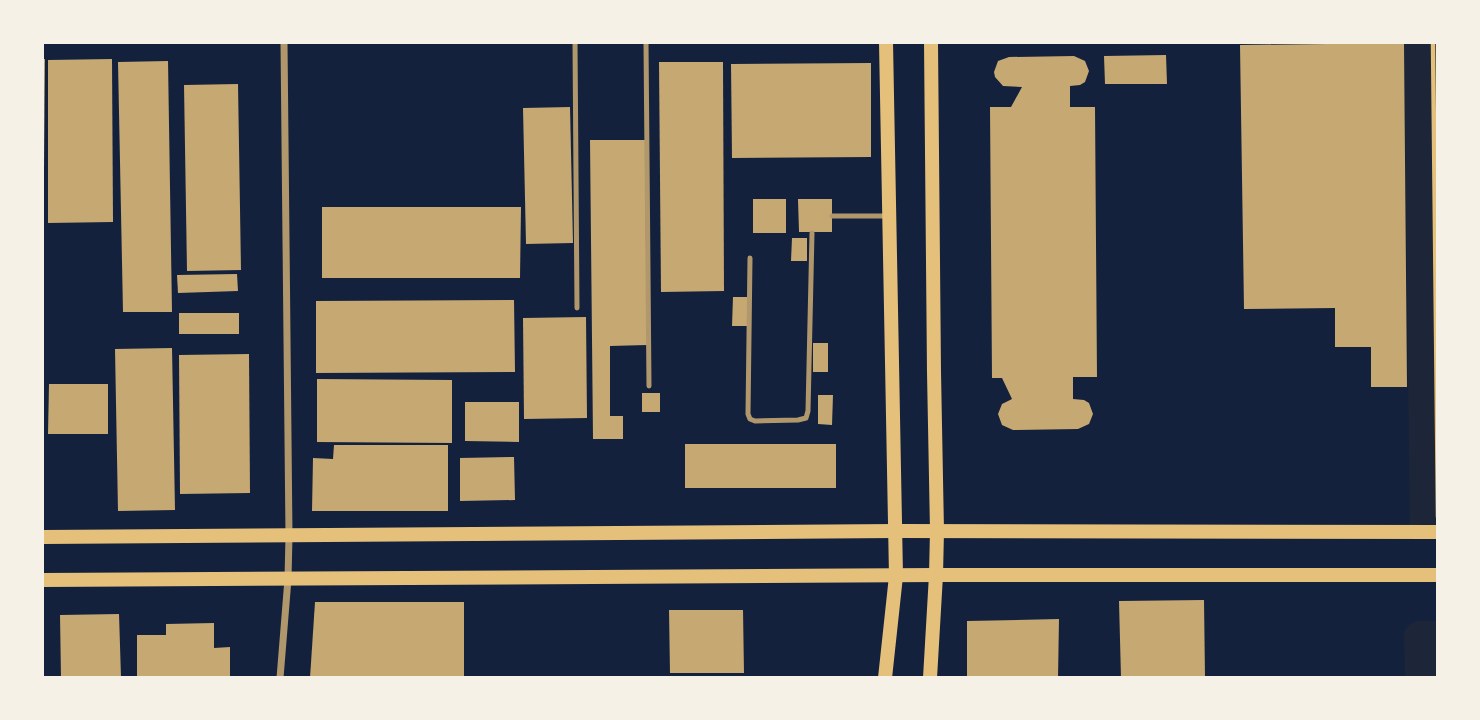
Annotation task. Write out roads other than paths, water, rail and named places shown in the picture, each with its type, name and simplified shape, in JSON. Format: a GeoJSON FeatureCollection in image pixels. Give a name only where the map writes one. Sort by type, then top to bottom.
{"type":"FeatureCollection","features":[{"type":"Feature","properties":{"kind":"main road"},"geometry":{"type":"LineString","coordinates":[[886,42],[896,531],[896,576],[886,678]]}},
{"type":"Feature","properties":{"kind":"main road"},"geometry":{"type":"LineString","coordinates":[[930,678],[937,531],[931,42]]}},
{"type":"Feature","properties":{"kind":"main road"},"geometry":{"type":"LineString","coordinates":[[42,537],[896,531],[1438,531]]}},
{"type":"Feature","properties":{"kind":"main road"},"geometry":{"type":"LineString","coordinates":[[42,580],[1438,575]]}},
{"type":"Feature","properties":{"kind":"street"},"geometry":{"type":"LineString","coordinates":[[280,678],[289,536],[284,42]]}},
{"type":"Feature","properties":{"kind":"lane"},"geometry":{"type":"LineString","coordinates":[[575,42],[577,308]]}},
{"type":"Feature","properties":{"kind":"lane"},"geometry":{"type":"LineString","coordinates":[[646,42],[649,386]]}},
{"type":"Feature","properties":{"kind":"lane"},"geometry":{"type":"LineString","coordinates":[[832,216],[890,216]]}},
{"type":"Feature","properties":{"kind":"lane"},"geometry":{"type":"LineString","coordinates":[[750,258],[748,414],[750,419],[755,421],[806,418],[812,233]]}}]}
